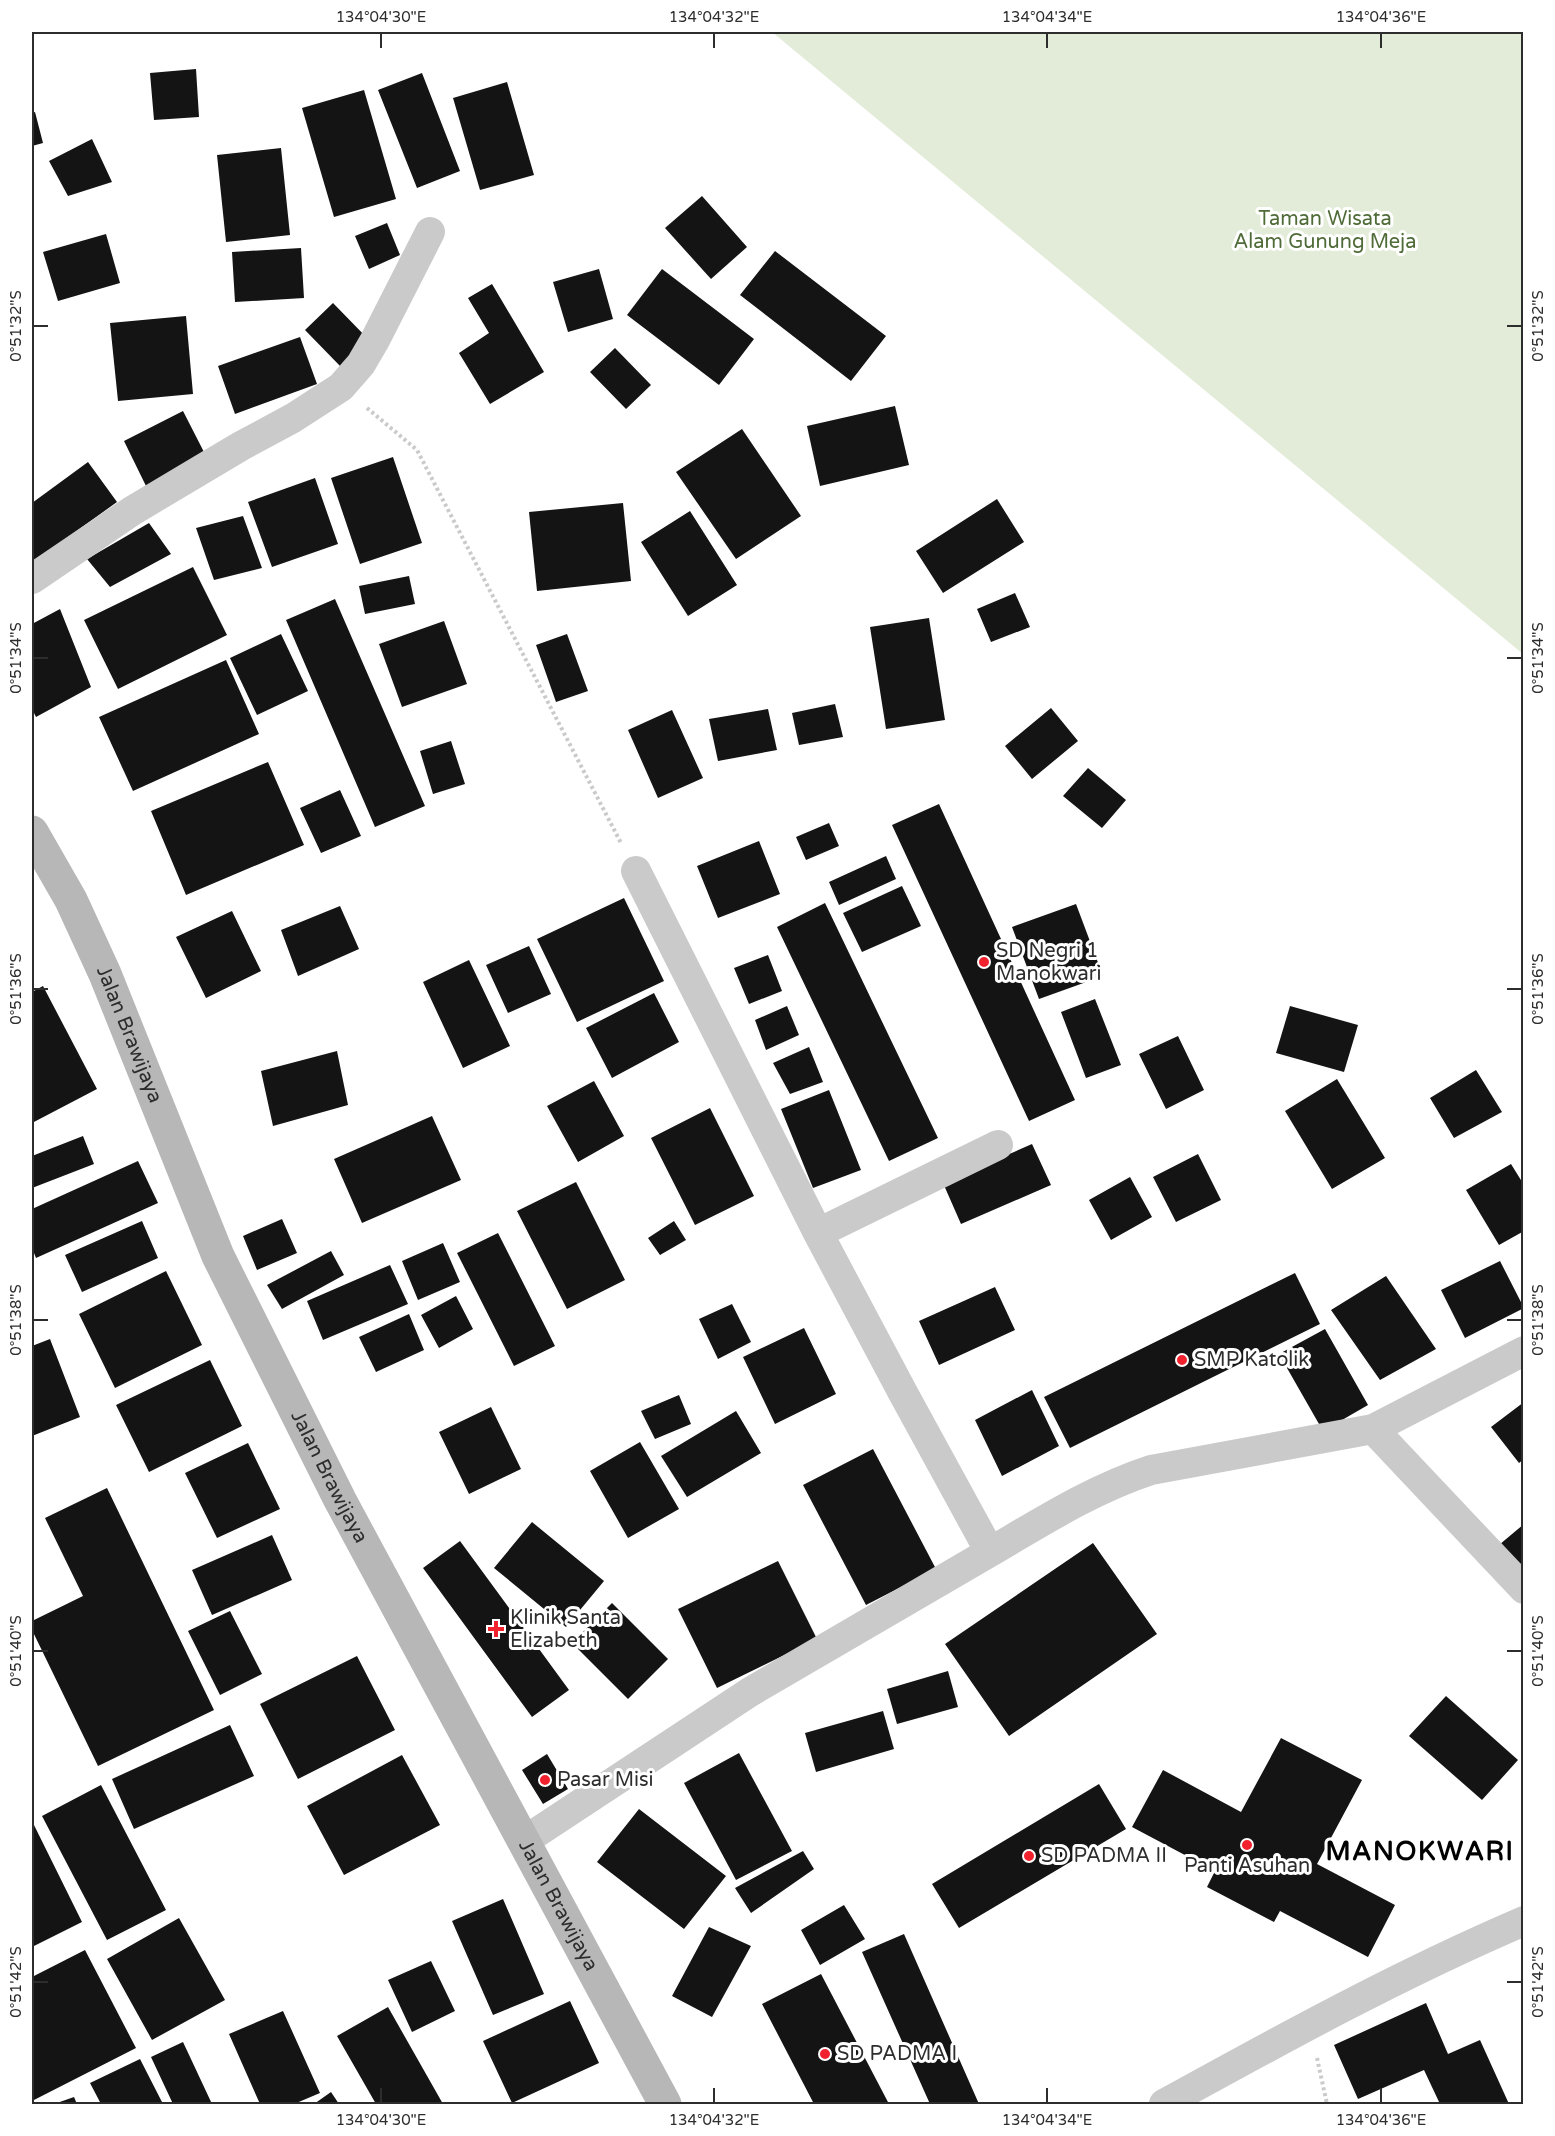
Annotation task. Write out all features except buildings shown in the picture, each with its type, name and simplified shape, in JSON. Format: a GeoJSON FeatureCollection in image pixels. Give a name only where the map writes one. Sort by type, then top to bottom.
{"type":"FeatureCollection","features":[{"type":"Feature","properties":{"kind":"street"},"geometry":{"type":"LineString","coordinates":[[32,579],[132,511],[342,387],[361,364],[375,340],[430,232]]}},
{"type":"Feature","properties":{"kind":"street","name":"Jalan Brawijaya"},"geometry":{"type":"LineString","coordinates":[[32,832],[71,900],[105,974],[218,1256],[281,1377],[340,1500],[665,2104]]}},
{"type":"Feature","properties":{"kind":"street"},"geometry":{"type":"LineString","coordinates":[[636,871],[818,1233],[990,1552]]}},
{"type":"Feature","properties":{"kind":"street"},"geometry":{"type":"LineString","coordinates":[[818,1233],[998,1145]]}},
{"type":"Feature","properties":{"kind":"street"},"geometry":{"type":"LineString","coordinates":[[524,1841],[750,1692],[1068,1506],[1118,1481],[1151,1470],[1373,1429],[1524,1351]]}},
{"type":"Feature","properties":{"kind":"street"},"geometry":{"type":"LineString","coordinates":[[1373,1429],[1524,1589]]}},
{"type":"Feature","properties":{"kind":"street"},"geometry":{"type":"LineString","coordinates":[[1164,2104],[1310,2023],[1461,1948],[1524,1921]]}},
{"type":"Feature","properties":{"kind":"path"},"geometry":{"type":"LineString","coordinates":[[342,387],[417,450],[636,871]]}},
{"type":"Feature","properties":{"kind":"path"},"geometry":{"type":"LineString","coordinates":[[1310,2023],[1327,2104]]}},
{"type":"Feature","properties":{"kind":"green space","name":"Taman Wisata Alam Gunung Meja"},"geometry":{"type":"Polygon","coordinates":[[[772,32],[1523,32],[1523,654],[772,32]]]}},
{"type":"Feature","properties":{"kind":"place","name":"SD Negri 1 Manokwari"},"geometry":{"type":"Point","coordinates":[984,962]}},
{"type":"Feature","properties":{"kind":"place","name":"SMP Katolik"},"geometry":{"type":"Point","coordinates":[1182,1360]}},
{"type":"Feature","properties":{"kind":"place","name":"Klinik Santa Elizabeth"},"geometry":{"type":"Point","coordinates":[496,1629]}},
{"type":"Feature","properties":{"kind":"place","name":"Pasar Misi"},"geometry":{"type":"Point","coordinates":[545,1780]}},
{"type":"Feature","properties":{"kind":"place","name":"Panti Asuhan"},"geometry":{"type":"Point","coordinates":[1247,1845]}},
{"type":"Feature","properties":{"kind":"place","name":"SD PADMA II"},"geometry":{"type":"Point","coordinates":[1029,1856]}},
{"type":"Feature","properties":{"kind":"place","name":"SD PADMA I"},"geometry":{"type":"Point","coordinates":[825,2054]}},
{"type":"Feature","properties":{"kind":"district","name":"MANOKWARI"},"geometry":{"type":"Point","coordinates":[1420,1851]}}]}
